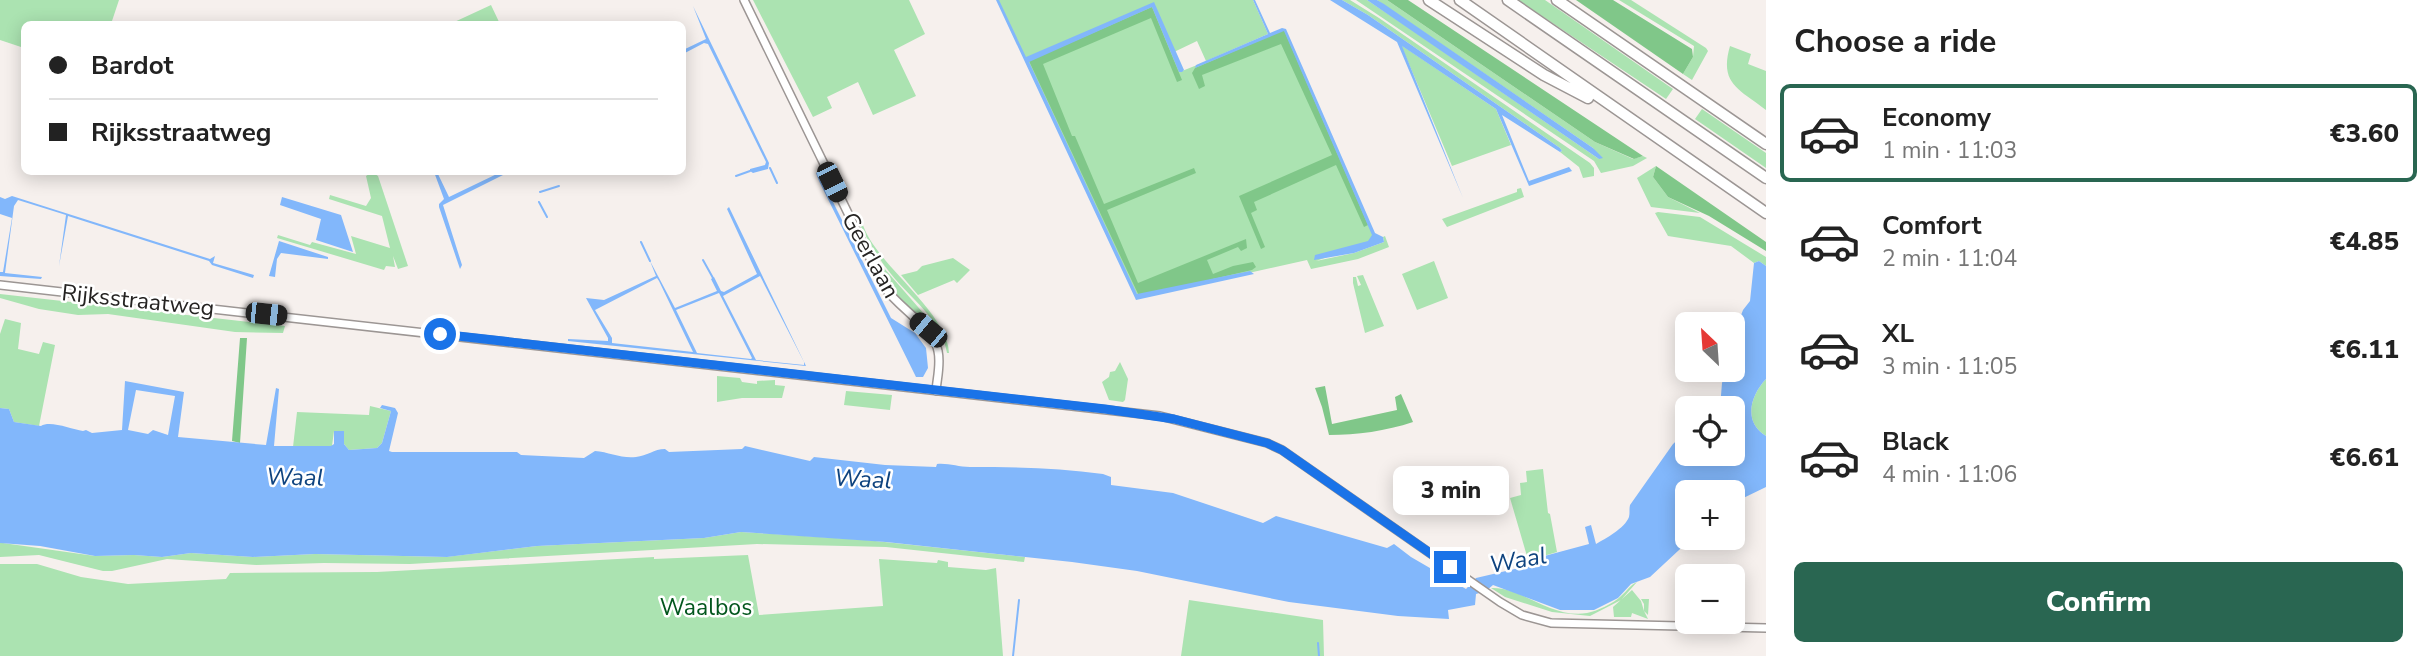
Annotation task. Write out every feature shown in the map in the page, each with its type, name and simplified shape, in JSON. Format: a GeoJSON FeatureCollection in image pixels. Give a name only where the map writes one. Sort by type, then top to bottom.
{"type":"FeatureCollection","features":[{"type":"Feature","properties":{"kind":"highway"},"geometry":{"type":"LineString","coordinates":[[1429,0],[1544,75],[1625,117]]}},
{"type":"Feature","properties":{"kind":"highway"},"geometry":{"type":"LineString","coordinates":[[1460,0],[1766,213]]}},
{"type":"Feature","properties":{"kind":"highway"},"geometry":{"type":"LineString","coordinates":[[1508,0],[1766,178]]}},
{"type":"Feature","properties":{"kind":"highway"},"geometry":{"type":"LineString","coordinates":[[1557,0],[1766,144]]}},
{"type":"Feature","properties":{"kind":"street","name":"Geerlaan"},"geometry":{"type":"LineString","coordinates":[[744,0],[879,278],[897,304],[932,336],[939,354],[936,391]]}},
{"type":"Feature","properties":{"kind":"street","name":"Rijksstraatweg"},"geometry":{"type":"LineString","coordinates":[[0,285],[1160,416],[1267,443],[1282,450],[1522,615],[1551,623],[1766,628]]}},
{"type":"Feature","properties":{"kind":"green space"},"geometry":{"type":"Polygon","coordinates":[[[0,0],[119,0],[112,21],[21,21],[21,47],[0,40],[0,0]]]}},
{"type":"Feature","properties":{"kind":"green space"},"geometry":{"type":"Polygon","coordinates":[[[753,0],[909,0],[925,34],[894,50],[916,96],[873,115],[858,82],[827,97],[832,108],[813,117],[753,0]]]}},
{"type":"Feature","properties":{"kind":"green space"},"geometry":{"type":"Polygon","coordinates":[[[997,0],[1253,0],[1268,34],[1206,61],[1197,41],[1174,52],[1182,71],[1285,30],[1376,240],[1316,261],[1354,253],[1384,242],[1385,236],[1389,247],[1358,259],[1311,269],[1307,260],[1141,297],[1137,295],[997,0]]]}},
{"type":"Feature","properties":{"kind":"green space"},"geometry":{"type":"Polygon","coordinates":[[[1342,0],[1350,0],[1379,18],[1590,163],[1594,168],[1594,176],[1583,178],[1579,167],[1560,152],[1560,148],[1368,15],[1342,0]]]}},
{"type":"Feature","properties":{"kind":"green space"},"geometry":{"type":"Polygon","coordinates":[[[1356,0],[1367,0],[1599,159],[1593,148],[1377,0],[1387,0],[1595,142],[1633,159],[1643,156],[1647,158],[1633,166],[1601,173],[1594,161],[1356,0]]]}},
{"type":"Feature","properties":{"kind":"green space"},"geometry":{"type":"Polygon","coordinates":[[[1387,0],[1408,0],[1643,156],[1634,159],[1595,142],[1387,0]]]}},
{"type":"Feature","properties":{"kind":"green space"},"geometry":{"type":"Polygon","coordinates":[[[1518,0],[1545,0],[1673,89],[1666,99],[1518,0]]]}},
{"type":"Feature","properties":{"kind":"green space"},"geometry":{"type":"Polygon","coordinates":[[[1576,0],[1613,0],[1692,49],[1693,57],[1683,74],[1576,0]]]}},
{"type":"Feature","properties":{"kind":"green space"},"geometry":{"type":"Polygon","coordinates":[[[1619,0],[1631,0],[1706,48],[1708,51],[1692,80],[1683,74],[1693,57],[1694,46],[1619,0]]]}},
{"type":"Feature","properties":{"kind":"green space"},"geometry":{"type":"Polygon","coordinates":[[[491,5],[499,21],[456,21],[491,5]]]}},
{"type":"Feature","properties":{"kind":"green space"},"geometry":{"type":"Polygon","coordinates":[[[1152,7],[1182,80],[1177,82],[1151,18],[1043,64],[1072,136],[1075,136],[1104,204],[1194,168],[1196,173],[1107,210],[1138,283],[1246,239],[1247,248],[1241,251],[1238,247],[1207,260],[1213,274],[1253,262],[1256,267],[1139,296],[1029,61],[1152,7]]]}},
{"type":"Feature","properties":{"kind":"green space"},"geometry":{"type":"Polygon","coordinates":[[[1284,30],[1368,225],[1364,227],[1336,165],[1254,202],[1257,210],[1251,213],[1265,247],[1261,249],[1239,196],[1332,155],[1281,44],[1202,75],[1205,86],[1199,89],[1192,73],[1195,68],[1284,30]]]}},
{"type":"Feature","properties":{"kind":"green space"},"geometry":{"type":"Polygon","coordinates":[[[1401,45],[1496,109],[1511,145],[1452,166],[1401,45]]]}},
{"type":"Feature","properties":{"kind":"green space"},"geometry":{"type":"Polygon","coordinates":[[[1730,46],[1751,54],[1748,64],[1766,71],[1766,110],[1740,91],[1729,77],[1727,59],[1730,46]]]}},
{"type":"Feature","properties":{"kind":"green space"},"geometry":{"type":"Polygon","coordinates":[[[1702,109],[1766,153],[1766,168],[1695,119],[1702,109]]]}},
{"type":"Feature","properties":{"kind":"green space"},"geometry":{"type":"Polygon","coordinates":[[[1656,166],[1653,177],[1668,197],[1700,213],[1651,207],[1637,178],[1656,166]]]}},
{"type":"Feature","properties":{"kind":"green space"},"geometry":{"type":"Polygon","coordinates":[[[1656,166],[1766,242],[1766,251],[1709,216],[1668,197],[1653,177],[1656,166]]]}},
{"type":"Feature","properties":{"kind":"green space"},"geometry":{"type":"Polygon","coordinates":[[[366,176],[378,176],[408,266],[398,269],[393,256],[395,267],[386,266],[384,270],[277,238],[278,235],[310,245],[312,242],[356,254],[351,236],[390,248],[382,216],[329,199],[330,195],[366,206],[371,198],[366,176]]]}},
{"type":"Feature","properties":{"kind":"green space"},"geometry":{"type":"Polygon","coordinates":[[[1521,188],[1524,197],[1447,227],[1442,219],[1517,192],[1517,189],[1521,188]]]}},
{"type":"Feature","properties":{"kind":"green space"},"geometry":{"type":"Polygon","coordinates":[[[1655,213],[1700,217],[1766,257],[1766,266],[1759,261],[1754,263],[1731,246],[1668,236],[1655,213]]]}},
{"type":"Feature","properties":{"kind":"green space"},"geometry":{"type":"Polygon","coordinates":[[[860,218],[868,237],[883,258],[940,326],[947,340],[949,353],[939,330],[925,310],[891,274],[868,241],[857,219],[860,218]]]}},
{"type":"Feature","properties":{"kind":"green space"},"geometry":{"type":"Polygon","coordinates":[[[870,252],[932,323],[938,339],[890,289],[870,252]]]}},
{"type":"Feature","properties":{"kind":"green space"},"geometry":{"type":"Polygon","coordinates":[[[953,258],[970,270],[957,283],[954,280],[918,295],[901,275],[917,271],[922,266],[953,258]]]}},
{"type":"Feature","properties":{"kind":"green space"},"geometry":{"type":"Polygon","coordinates":[[[1434,261],[1448,298],[1417,310],[1402,274],[1434,261]]]}},
{"type":"Feature","properties":{"kind":"green space"},"geometry":{"type":"Polygon","coordinates":[[[1363,275],[1384,326],[1365,333],[1353,283],[1353,277],[1356,277],[1358,286],[1361,285],[1357,276],[1363,275]]]}},
{"type":"Feature","properties":{"kind":"green space"},"geometry":{"type":"Polygon","coordinates":[[[0,294],[285,326],[283,333],[235,332],[108,314],[78,315],[39,309],[0,298],[0,294]]]}},
{"type":"Feature","properties":{"kind":"green space"},"geometry":{"type":"Polygon","coordinates":[[[5,319],[21,323],[18,349],[39,354],[43,342],[55,345],[39,426],[14,422],[9,409],[0,408],[0,334],[5,319]]]}},
{"type":"Feature","properties":{"kind":"green space"},"geometry":{"type":"Polygon","coordinates":[[[240,338],[247,338],[240,443],[232,441],[240,338]]]}},
{"type":"Feature","properties":{"kind":"green space"},"geometry":{"type":"Polygon","coordinates":[[[1120,362],[1128,379],[1123,402],[1109,400],[1102,382],[1109,377],[1110,372],[1115,371],[1120,362]]]}},
{"type":"Feature","properties":{"kind":"green space"},"geometry":{"type":"Polygon","coordinates":[[[717,376],[740,378],[742,382],[757,384],[757,381],[775,380],[775,385],[785,386],[782,398],[742,398],[717,402],[717,376]]]}},
{"type":"Feature","properties":{"kind":"green space"},"geometry":{"type":"Polygon","coordinates":[[[1766,379],[1766,436],[1754,424],[1751,409],[1756,393],[1766,379]]]}},
{"type":"Feature","properties":{"kind":"green space"},"geometry":{"type":"Polygon","coordinates":[[[1325,386],[1332,424],[1397,410],[1395,397],[1401,394],[1413,422],[1371,432],[1329,435],[1315,388],[1325,386]]]}},
{"type":"Feature","properties":{"kind":"green space"},"geometry":{"type":"Polygon","coordinates":[[[846,391],[892,395],[890,410],[844,405],[846,391]]]}},
{"type":"Feature","properties":{"kind":"green space"},"geometry":{"type":"Polygon","coordinates":[[[370,406],[391,411],[382,443],[377,448],[349,450],[344,444],[344,431],[334,431],[332,446],[293,447],[297,412],[369,415],[370,406]]]}},
{"type":"Feature","properties":{"kind":"green space"},"geometry":{"type":"Polygon","coordinates":[[[1543,469],[1548,513],[1557,552],[1529,563],[1510,498],[1521,495],[1520,483],[1527,482],[1526,471],[1543,469]]]}},
{"type":"Feature","properties":{"kind":"green space"},"geometry":{"type":"Polygon","coordinates":[[[741,532],[866,540],[1025,557],[1024,562],[886,547],[757,544],[410,564],[256,565],[167,559],[103,571],[39,555],[0,557],[0,543],[3,543],[95,556],[162,557],[191,553],[253,557],[315,554],[446,557],[537,546],[704,538],[741,532]]]}},
{"type":"Feature","properties":{"kind":"green space","name":"Waalbos"},"geometry":{"type":"Polygon","coordinates":[[[748,555],[759,615],[883,606],[879,559],[937,563],[938,560],[948,562],[948,567],[986,570],[996,568],[1003,656],[0,656],[0,564],[37,564],[81,577],[128,584],[226,579],[230,573],[377,572],[654,557],[748,555]]]}},
{"type":"Feature","properties":{"kind":"green space"},"geometry":{"type":"Polygon","coordinates":[[[1637,582],[1621,600],[1590,616],[1552,612],[1505,597],[1491,588],[1514,592],[1574,614],[1605,607],[1637,582]]]}},
{"type":"Feature","properties":{"kind":"green space"},"geometry":{"type":"Polygon","coordinates":[[[1632,590],[1641,601],[1648,619],[1632,613],[1631,617],[1614,617],[1613,607],[1632,590]]]}},
{"type":"Feature","properties":{"kind":"green space"},"geometry":{"type":"Polygon","coordinates":[[[1641,599],[1649,599],[1648,615],[1641,599]]]}},
{"type":"Feature","properties":{"kind":"green space"},"geometry":{"type":"Polygon","coordinates":[[[1189,600],[1323,620],[1324,656],[1181,656],[1189,600]]]}},
{"type":"Feature","properties":{"kind":"water"},"geometry":{"type":"Polygon","coordinates":[[[996,0],[999,0],[1026,57],[1154,2],[1184,70],[1182,72],[1179,72],[1152,7],[1029,62],[1137,294],[1250,271],[1254,274],[1136,300],[996,0]]]}},
{"type":"Feature","properties":{"kind":"water"},"geometry":{"type":"Polygon","coordinates":[[[1253,0],[1270,33],[1286,29],[1375,233],[1383,237],[1384,242],[1354,253],[1314,260],[1315,255],[1368,241],[1372,235],[1284,31],[1195,68],[1196,65],[1268,34],[1253,0]]]}},
{"type":"Feature","properties":{"kind":"water"},"geometry":{"type":"Polygon","coordinates":[[[1330,0],[1342,0],[1368,15],[1560,148],[1560,152],[1502,115],[1529,181],[1569,167],[1572,171],[1529,186],[1496,109],[1402,46],[1463,198],[1397,42],[1330,0]]]}},
{"type":"Feature","properties":{"kind":"water"},"geometry":{"type":"Polygon","coordinates":[[[1367,0],[1377,0],[1384,4],[1593,148],[1603,158],[1599,159],[1367,0]]]}},
{"type":"Feature","properties":{"kind":"water"},"geometry":{"type":"Polygon","coordinates":[[[693,6],[769,163],[768,169],[753,173],[750,171],[765,165],[766,162],[708,44],[704,43],[686,52],[686,49],[706,39],[693,6]]]}},
{"type":"Feature","properties":{"kind":"water"},"geometry":{"type":"Polygon","coordinates":[[[818,172],[891,318],[915,333],[926,348],[928,368],[923,377],[916,377],[819,181],[818,172]]]}},
{"type":"Feature","properties":{"kind":"water"},"geometry":{"type":"Polygon","coordinates":[[[435,175],[438,175],[449,197],[495,175],[503,175],[443,205],[462,265],[460,269],[439,207],[444,199],[435,175]]]}},
{"type":"Feature","properties":{"kind":"water"},"geometry":{"type":"Polygon","coordinates":[[[12,196],[210,259],[215,256],[213,263],[254,275],[253,278],[212,265],[209,261],[68,216],[59,266],[66,215],[18,200],[14,206],[5,273],[42,277],[0,276],[0,272],[3,272],[12,218],[0,214],[0,197],[5,199],[12,196]]]}},
{"type":"Feature","properties":{"kind":"water"},"geometry":{"type":"Polygon","coordinates":[[[282,197],[341,215],[353,252],[316,240],[321,219],[280,205],[282,197]]]}},
{"type":"Feature","properties":{"kind":"water"},"geometry":{"type":"Polygon","coordinates":[[[729,207],[806,366],[568,341],[608,341],[586,298],[604,300],[656,276],[650,261],[675,308],[717,291],[711,279],[714,277],[724,292],[757,274],[727,209],[729,207]],[[760,276],[723,296],[756,360],[804,365],[760,276]],[[657,278],[595,310],[612,338],[612,343],[693,352],[659,281],[657,278]],[[719,293],[676,310],[697,353],[752,358],[719,293]]]}},
{"type":"Feature","properties":{"kind":"water"},"geometry":{"type":"Polygon","coordinates":[[[279,241],[328,259],[281,253],[277,259],[275,277],[269,276],[279,241]]]}},
{"type":"Feature","properties":{"kind":"water","name":"Waal"},"geometry":{"type":"Polygon","coordinates":[[[1759,261],[1766,266],[1766,379],[1756,393],[1751,409],[1754,424],[1766,436],[1766,487],[1745,497],[1745,480],[1675,480],[1675,550],[1679,550],[1650,577],[1631,584],[1618,598],[1594,610],[1560,610],[1493,585],[1476,594],[1475,605],[1448,610],[1449,619],[1398,616],[1289,602],[1137,571],[1072,562],[886,542],[741,532],[704,538],[537,546],[447,557],[315,554],[253,557],[191,553],[162,557],[95,556],[40,546],[0,543],[0,408],[9,409],[14,422],[41,426],[55,424],[92,433],[122,430],[125,381],[184,392],[178,437],[266,445],[276,388],[279,389],[274,446],[331,446],[334,444],[334,431],[344,431],[344,444],[349,450],[377,448],[382,443],[391,411],[380,408],[382,405],[395,408],[398,413],[389,451],[392,452],[517,452],[521,455],[584,458],[595,451],[631,457],[661,449],[669,452],[742,449],[745,446],[810,461],[814,457],[885,465],[936,467],[941,464],[1103,474],[1111,477],[1111,485],[1173,493],[1263,523],[1276,516],[1387,548],[1394,544],[1466,589],[1476,578],[1523,567],[1537,558],[1589,544],[1585,527],[1591,525],[1596,544],[1614,533],[1627,521],[1630,505],[1675,442],[1675,466],[1745,466],[1745,396],[1721,396],[1722,382],[1745,382],[1745,312],[1742,312],[1750,301],[1754,263],[1759,261]],[[136,390],[128,430],[148,434],[153,430],[168,435],[175,396],[136,390]]]}},
{"type":"Feature","properties":{"kind":"waterway"},"geometry":{"type":"LineString","coordinates":[[770,168],[777,183]]}},
{"type":"Feature","properties":{"kind":"waterway"},"geometry":{"type":"LineString","coordinates":[[736,176],[750,171]]}},
{"type":"Feature","properties":{"kind":"waterway"},"geometry":{"type":"LineString","coordinates":[[540,192],[559,186]]}},
{"type":"Feature","properties":{"kind":"waterway"},"geometry":{"type":"LineString","coordinates":[[539,202],[547,217]]}},
{"type":"Feature","properties":{"kind":"waterway"},"geometry":{"type":"LineString","coordinates":[[641,242],[650,261]]}},
{"type":"Feature","properties":{"kind":"waterway"},"geometry":{"type":"LineString","coordinates":[[703,260],[713,278]]}},
{"type":"Feature","properties":{"kind":"waterway"},"geometry":{"type":"LineString","coordinates":[[1013,656],[1019,600]]}},
{"type":"Feature","properties":{"kind":"waterway"},"geometry":{"type":"LineString","coordinates":[[1318,643],[1319,656]]}},
{"type":"Feature","properties":{"kind":"route"},"geometry":{"type":"LineString","coordinates":[[440,334],[1174,419],[1267,443],[1282,450],[1450,567]]}}]}
